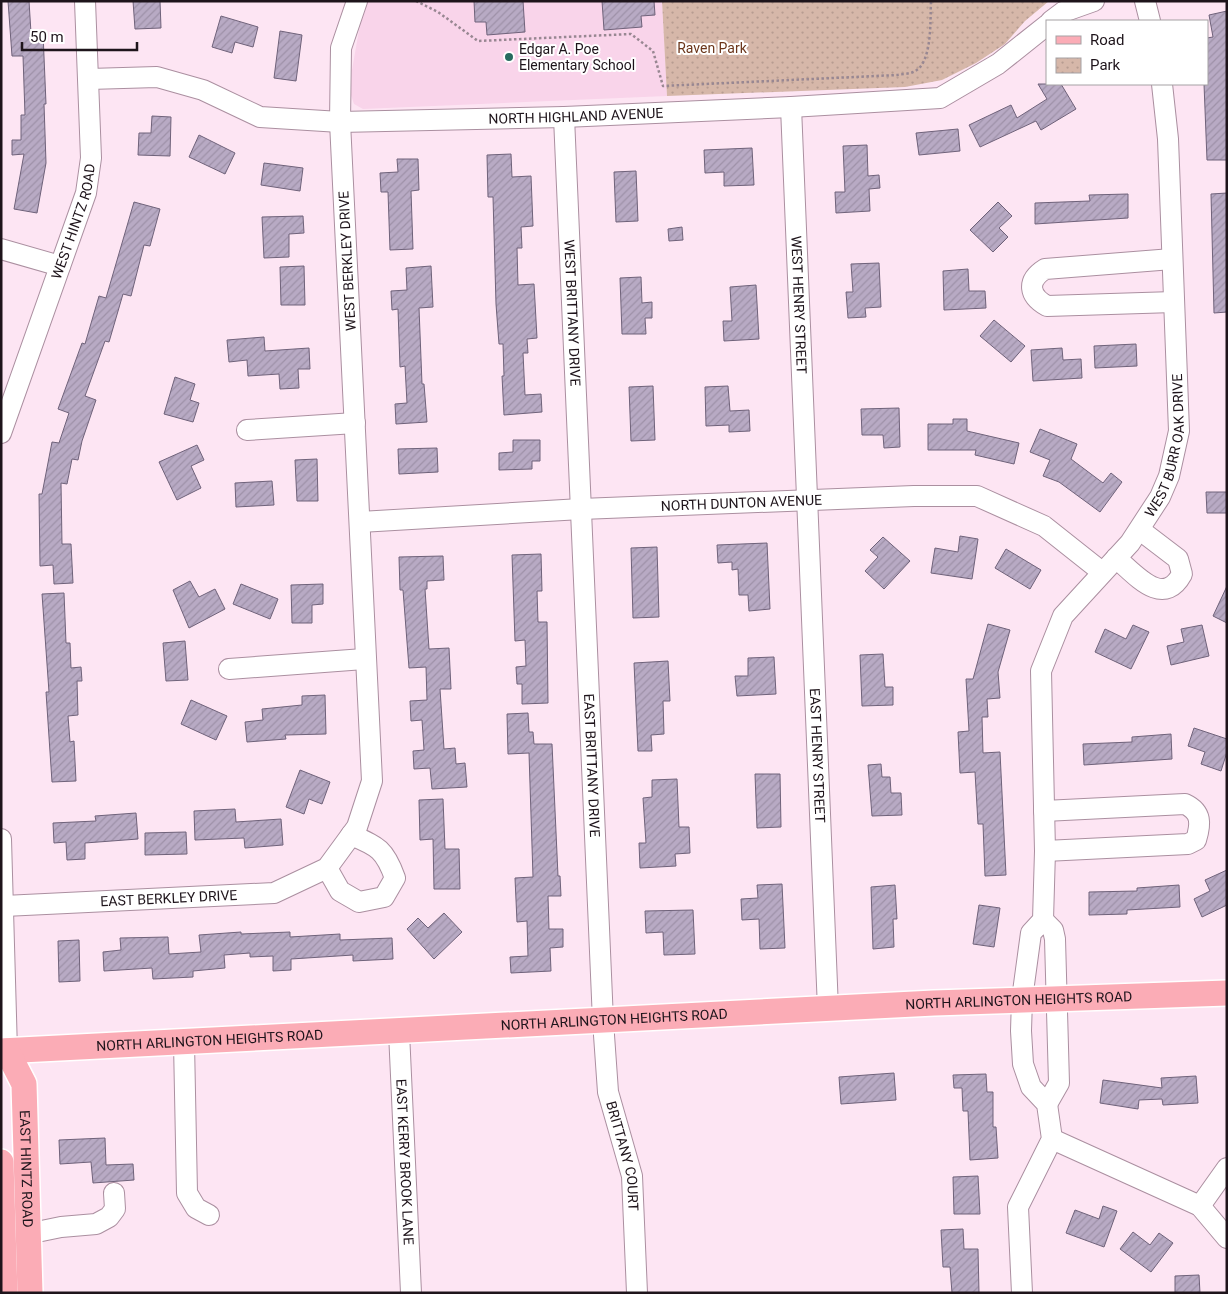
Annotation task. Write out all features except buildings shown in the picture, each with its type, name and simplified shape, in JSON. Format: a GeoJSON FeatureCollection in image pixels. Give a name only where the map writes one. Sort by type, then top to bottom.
{"type":"FeatureCollection","features":[{"type":"Feature","properties":{"kind":"main road","name":"NORTH ARLINGTON HEIGHTS ROAD"},"geometry":{"type":"LineString","coordinates":[[4,1051],[1022,999],[1227,993]]}},
{"type":"Feature","properties":{"kind":"main road","name":"EAST HINTZ ROAD"},"geometry":{"type":"LineString","coordinates":[[1,1076],[4,1051]]}},
{"type":"Feature","properties":{"kind":"main road","name":"EAST HINTZ ROAD"},"geometry":{"type":"LineString","coordinates":[[4,1051],[24,1084],[5,1293]]}},
{"type":"Feature","properties":{"kind":"main road","name":"EAST HINTZ ROAD"},"geometry":{"type":"LineString","coordinates":[[1,1162],[11,1234],[30,1293]]}},
{"type":"Feature","properties":{"kind":"street","name":"WEST HINTZ ROAD"},"geometry":{"type":"LineString","coordinates":[[1,433],[86,193],[91,158],[86,1]]}},
{"type":"Feature","properties":{"kind":"street","name":"WEST BERKLEY DRIVE"},"geometry":{"type":"LineString","coordinates":[[357,1],[341,48],[340,122],[360,522]]}},
{"type":"Feature","properties":{"kind":"street"},"geometry":{"type":"LineString","coordinates":[[1052,20],[1063,12],[1094,1]]}},
{"type":"Feature","properties":{"kind":"street"},"geometry":{"type":"LineString","coordinates":[[1145,1],[1150,20]]}},
{"type":"Feature","properties":{"kind":"street","name":"NORTH HIGHLAND AVENUE"},"geometry":{"type":"LineString","coordinates":[[89,79],[157,77],[203,90],[260,117],[340,122],[564,117],[791,107],[940,98],[998,64],[1046,26]]}},
{"type":"Feature","properties":{"kind":"street","name":"WEST BURR OAK DRIVE"},"geometry":{"type":"LineString","coordinates":[[1043,920],[1045,851],[1041,670],[1063,616],[1140,530],[1160,497],[1166,483],[1178,431],[1168,139],[1162,85]]}},
{"type":"Feature","properties":{"kind":"street","name":"WEST HENRY STREET"},"geometry":{"type":"LineString","coordinates":[[791,107],[809,501]]}},
{"type":"Feature","properties":{"kind":"street","name":"WEST BRITTANY DRIVE"},"geometry":{"type":"LineString","coordinates":[[564,117],[581,509]]}},
{"type":"Feature","properties":{"kind":"street"},"geometry":{"type":"LineString","coordinates":[[1,249],[60,266]]}},
{"type":"Feature","properties":{"kind":"street"},"geometry":{"type":"LineString","coordinates":[[1172,259],[1045,269],[1037,274],[1033,281],[1032,290],[1037,300],[1047,306],[1174,302]]}},
{"type":"Feature","properties":{"kind":"street"},"geometry":{"type":"LineString","coordinates":[[247,430],[355,423]]}},
{"type":"Feature","properties":{"kind":"street","name":"NORTH DUNTON AVENUE"},"geometry":{"type":"LineString","coordinates":[[360,522],[581,509],[914,496],[977,496],[1044,526],[1151,588],[1165,589],[1178,582],[1182,574],[1178,559],[1140,530]]}},
{"type":"Feature","properties":{"kind":"street","name":"EAST HENRY STREET"},"geometry":{"type":"LineString","coordinates":[[809,501],[828,1009]]}},
{"type":"Feature","properties":{"kind":"street","name":"EAST BRITTANY DRIVE"},"geometry":{"type":"LineString","coordinates":[[581,509],[603,1021]]}},
{"type":"Feature","properties":{"kind":"street","name":"EAST BERKLEY DRIVE"},"geometry":{"type":"LineString","coordinates":[[4,906],[274,893],[327,868],[357,827],[372,781],[364,659],[360,522]]}},
{"type":"Feature","properties":{"kind":"street"},"geometry":{"type":"LineString","coordinates":[[229,669],[364,659]]}},
{"type":"Feature","properties":{"kind":"street"},"geometry":{"type":"LineString","coordinates":[[1044,811],[1185,804],[1198,813],[1200,820],[1196,840],[1188,844],[1045,851]]}},
{"type":"Feature","properties":{"kind":"street"},"geometry":{"type":"LineString","coordinates":[[327,868],[340,891],[359,902],[384,897],[395,878],[388,857],[370,842],[351,835]]}},
{"type":"Feature","properties":{"kind":"street","name":"EAST HINTZ ROAD"},"geometry":{"type":"LineString","coordinates":[[1,839],[4,906],[4,1051]]}},
{"type":"Feature","properties":{"kind":"street"},"geometry":{"type":"LineString","coordinates":[[1022,1293],[1018,1206],[1052,1139],[1047,1104],[1031,1088],[1023,1064],[1022,999],[1031,933],[1043,920],[1053,930],[1055,939],[1058,998],[1059,1083],[1047,1104]]}},
{"type":"Feature","properties":{"kind":"street","name":"BRITTANY COURT"},"geometry":{"type":"LineString","coordinates":[[603,1021],[608,1092],[632,1176],[637,1293]]}},
{"type":"Feature","properties":{"kind":"street","name":"EAST KERRY BROOK LANE"},"geometry":{"type":"LineString","coordinates":[[399,1032],[411,1293]]}},
{"type":"Feature","properties":{"kind":"street"},"geometry":{"type":"LineString","coordinates":[[184,1043],[187,1194],[196,1208],[209,1215]]}},
{"type":"Feature","properties":{"kind":"street"},"geometry":{"type":"LineString","coordinates":[[1052,1139],[1200,1206],[1227,1238]]}},
{"type":"Feature","properties":{"kind":"street"},"geometry":{"type":"LineString","coordinates":[[1200,1206],[1227,1168]]}},
{"type":"Feature","properties":{"kind":"street"},"geometry":{"type":"LineString","coordinates":[[11,1234],[96,1224],[109,1217],[115,1210],[114,1193]]}},
{"type":"Feature","properties":{"kind":"path"},"geometry":{"type":"LineString","coordinates":[[416,1],[438,12],[478,41],[631,34],[653,51],[663,86],[897,75],[915,72],[924,62],[929,44],[931,1]]}},
{"type":"Feature","properties":{"kind":"shaded area","name":"Edgar A. Poe Elementary School"},"geometry":{"type":"Polygon","coordinates":[[[368,1],[662,1],[667,96],[363,109],[354,104],[351,95],[352,70],[362,13],[368,1]]]}},
{"type":"Feature","properties":{"kind":"green space","name":"Raven Park"},"geometry":{"type":"Polygon","coordinates":[[[662,1],[1049,1],[1025,21],[1005,44],[976,63],[942,80],[905,87],[667,96],[662,1]]]}},
{"type":"Feature","properties":{"kind":"place","name":"Edgar A. Poe Elementary School"},"geometry":{"type":"Point","coordinates":[509,57]}}]}
